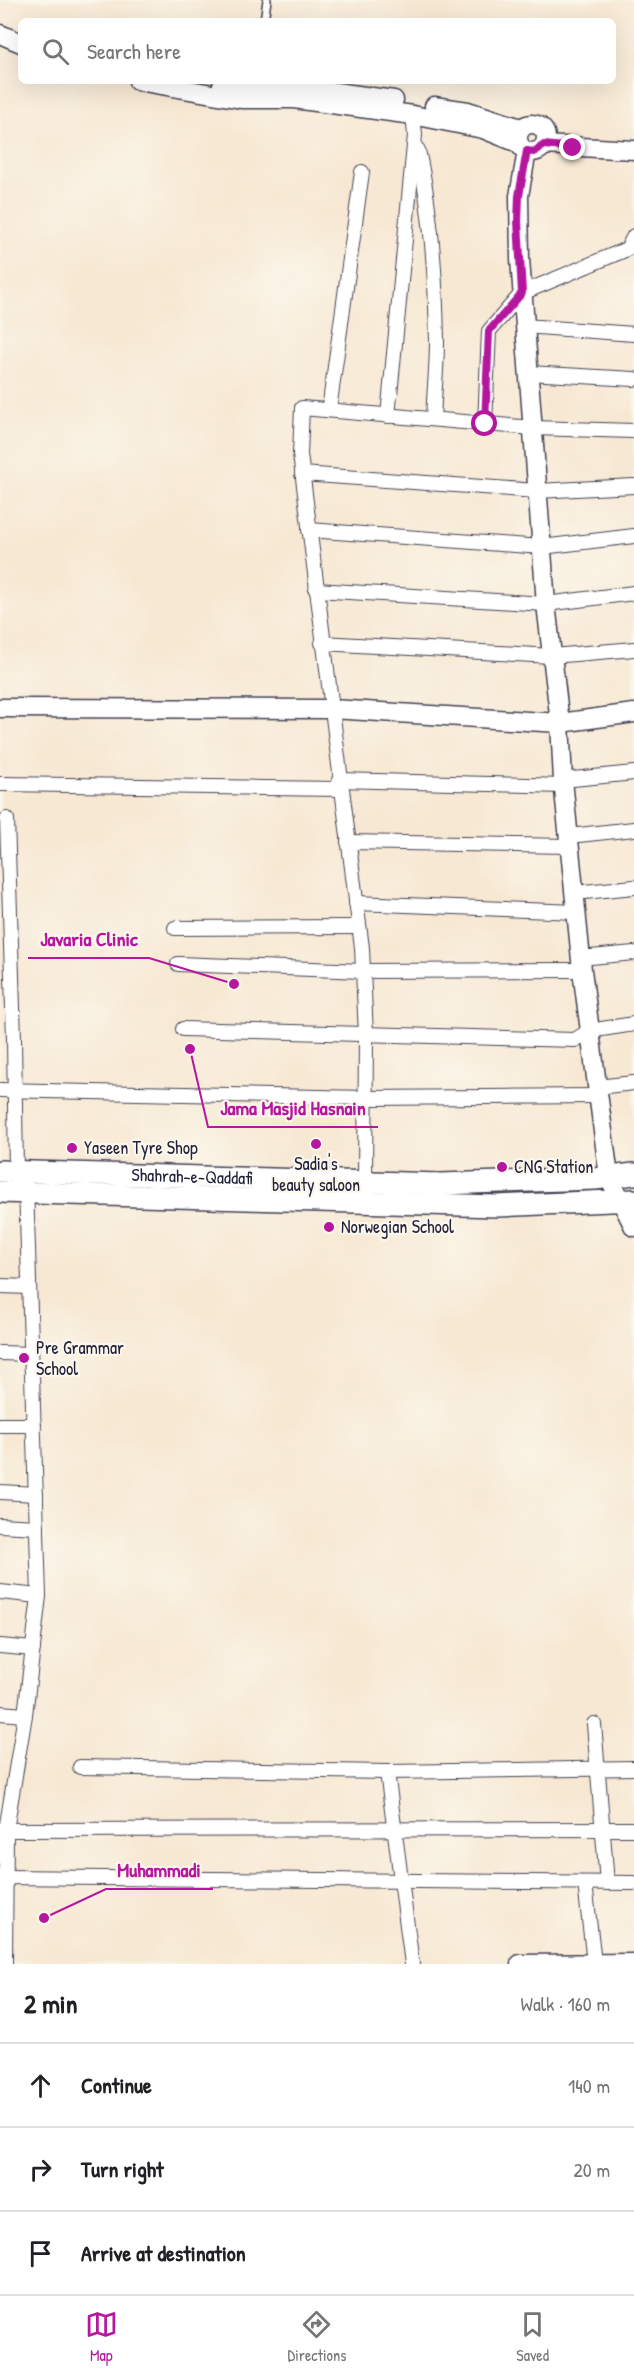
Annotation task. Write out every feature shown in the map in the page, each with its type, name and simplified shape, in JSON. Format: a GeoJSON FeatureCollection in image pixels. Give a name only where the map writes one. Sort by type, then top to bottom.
{"type":"FeatureCollection","features":[{"type":"Feature","properties":{"kind":"main road","name":"Shahrah-e-Qaddafi"},"geometry":{"type":"LineString","coordinates":[[0,1192],[17,1177],[440,1184],[634,1174]]}},
{"type":"Feature","properties":{"kind":"main road","name":"Shahrah-e-Qaddafi"},"geometry":{"type":"LineString","coordinates":[[17,1177],[497,1206],[627,1201]]}},
{"type":"Feature","properties":{"kind":"street"},"geometry":{"type":"LineString","coordinates":[[0,34],[18,42]]}},
{"type":"Feature","properties":{"kind":"street"},"geometry":{"type":"LineString","coordinates":[[0,48],[18,55]]}},
{"type":"Feature","properties":{"kind":"street"},"geometry":{"type":"LineString","coordinates":[[181,84],[253,89],[311,88],[468,111],[531,140],[634,138]]}},
{"type":"Feature","properties":{"kind":"street"},"geometry":{"type":"LineString","coordinates":[[216,84],[253,89],[294,99],[413,115],[531,140],[634,150]]}},
{"type":"Feature","properties":{"kind":"street"},"geometry":{"type":"LineString","coordinates":[[413,115],[422,169],[435,308],[437,343],[433,419]]}},
{"type":"Feature","properties":{"kind":"street"},"geometry":{"type":"LineString","coordinates":[[388,416],[415,135]]}},
{"type":"Feature","properties":{"kind":"street"},"geometry":{"type":"LineString","coordinates":[[531,140],[518,204],[524,326],[546,604],[560,723],[581,964],[609,1177],[627,1201],[634,1227]]}},
{"type":"Feature","properties":{"kind":"street"},"geometry":{"type":"LineString","coordinates":[[329,410],[362,172]]}},
{"type":"Feature","properties":{"kind":"street"},"geometry":{"type":"LineString","coordinates":[[485,424],[489,331],[522,293],[627,249],[634,236]]}},
{"type":"Feature","properties":{"kind":"street"},"geometry":{"type":"LineString","coordinates":[[524,326],[634,334]]}},
{"type":"Feature","properties":{"kind":"street"},"geometry":{"type":"LineString","coordinates":[[528,373],[634,379]]}},
{"type":"Feature","properties":{"kind":"street"},"geometry":{"type":"LineString","coordinates":[[365,1182],[367,1098],[363,972],[302,474],[300,454],[302,408],[532,428],[634,431]]}},
{"type":"Feature","properties":{"kind":"street"},"geometry":{"type":"LineString","coordinates":[[302,474],[537,491],[634,486]]}},
{"type":"Feature","properties":{"kind":"street"},"geometry":{"type":"LineString","coordinates":[[309,530],[542,547],[634,536]]}},
{"type":"Feature","properties":{"kind":"street"},"geometry":{"type":"LineString","coordinates":[[316,590],[546,604],[634,593]]}},
{"type":"Feature","properties":{"kind":"street"},"geometry":{"type":"LineString","coordinates":[[322,643],[552,656],[634,649]]}},
{"type":"Feature","properties":{"kind":"street"},"geometry":{"type":"LineString","coordinates":[[0,708],[332,709],[560,723],[634,713]]}},
{"type":"Feature","properties":{"kind":"street"},"geometry":{"type":"LineString","coordinates":[[0,784],[564,783],[634,773]]}},
{"type":"Feature","properties":{"kind":"street"},"geometry":{"type":"LineString","coordinates":[[5,1964],[3,1830],[25,1715],[39,1596],[29,1287],[17,1177],[15,1039],[7,819]]}},
{"type":"Feature","properties":{"kind":"street"},"geometry":{"type":"LineString","coordinates":[[348,842],[569,841],[634,829]]}},
{"type":"Feature","properties":{"kind":"street"},"geometry":{"type":"LineString","coordinates":[[574,893],[634,887]]}},
{"type":"Feature","properties":{"kind":"street"},"geometry":{"type":"LineString","coordinates":[[356,903],[576,912]]}},
{"type":"Feature","properties":{"kind":"street"},"geometry":{"type":"LineString","coordinates":[[175,928],[359,927]]}},
{"type":"Feature","properties":{"kind":"street"},"geometry":{"type":"LineString","coordinates":[[178,964],[363,972],[581,964],[634,953]]}},
{"type":"Feature","properties":{"kind":"street"},"geometry":{"type":"LineString","coordinates":[[183,1029],[575,1040],[589,1031],[634,1023]]}},
{"type":"Feature","properties":{"kind":"street"},"geometry":{"type":"LineString","coordinates":[[0,1038],[15,1039]]}},
{"type":"Feature","properties":{"kind":"street"},"geometry":{"type":"LineString","coordinates":[[0,1089],[367,1098],[597,1092],[634,1083]]}},
{"type":"Feature","properties":{"kind":"street"},"geometry":{"type":"LineString","coordinates":[[0,1286],[29,1287]]}},
{"type":"Feature","properties":{"kind":"street"},"geometry":{"type":"LineString","coordinates":[[0,1353],[31,1354]]}},
{"type":"Feature","properties":{"kind":"street"},"geometry":{"type":"LineString","coordinates":[[0,1425],[34,1425]]}},
{"type":"Feature","properties":{"kind":"street"},"geometry":{"type":"LineString","coordinates":[[0,1492],[36,1494]]}},
{"type":"Feature","properties":{"kind":"street"},"geometry":{"type":"LineString","coordinates":[[0,1525],[37,1527]]}},
{"type":"Feature","properties":{"kind":"street"},"geometry":{"type":"LineString","coordinates":[[0,1592],[39,1596]]}},
{"type":"Feature","properties":{"kind":"street"},"geometry":{"type":"LineString","coordinates":[[0,1646],[33,1649]]}},
{"type":"Feature","properties":{"kind":"street"},"geometry":{"type":"LineString","coordinates":[[0,1713],[25,1715]]}},
{"type":"Feature","properties":{"kind":"street"},"geometry":{"type":"LineString","coordinates":[[594,1724],[607,1883]]}},
{"type":"Feature","properties":{"kind":"street"},"geometry":{"type":"LineString","coordinates":[[80,1767],[387,1772],[634,1768]]}},
{"type":"Feature","properties":{"kind":"street"},"geometry":{"type":"LineString","coordinates":[[387,1772],[412,1964]]}},
{"type":"Feature","properties":{"kind":"street"},"geometry":{"type":"LineString","coordinates":[[0,1773],[15,1774]]}},
{"type":"Feature","properties":{"kind":"street"},"geometry":{"type":"LineString","coordinates":[[3,1830],[634,1829]]}},
{"type":"Feature","properties":{"kind":"street"},"geometry":{"type":"LineString","coordinates":[[3,1877],[634,1883]]}},
{"type":"Feature","properties":{"kind":"street"},"geometry":{"type":"LineString","coordinates":[[585,1883],[594,1963]]}},
{"type":"Feature","properties":{"kind":"street"},"geometry":{"type":"LineString","coordinates":[[520,1964],[632,1963]]}},
{"type":"Feature","properties":{"kind":"lane"},"geometry":{"type":"LineString","coordinates":[[264,18],[267,0]]}},
{"type":"Feature","properties":{"kind":"place","name":"Javaria Clinic"},"geometry":{"type":"Point","coordinates":[234,984]}},
{"type":"Feature","properties":{"kind":"place","name":"Jama Masjid Hasnain"},"geometry":{"type":"Point","coordinates":[190,1049]}},
{"type":"Feature","properties":{"kind":"place","name":"Sadia's beauty saloon"},"geometry":{"type":"Point","coordinates":[316,1144]}},
{"type":"Feature","properties":{"kind":"place","name":"Yaseen Tyre Shop"},"geometry":{"type":"Point","coordinates":[72,1148]}},
{"type":"Feature","properties":{"kind":"place","name":"CNG Station"},"geometry":{"type":"Point","coordinates":[502,1167]}},
{"type":"Feature","properties":{"kind":"place","name":"Norwegian School"},"geometry":{"type":"Point","coordinates":[329,1227]}},
{"type":"Feature","properties":{"kind":"place","name":"Pre Grammar School"},"geometry":{"type":"Point","coordinates":[24,1358]}},
{"type":"Feature","properties":{"kind":"place","name":"Muhammadi"},"geometry":{"type":"Point","coordinates":[44,1918]}},
{"type":"Feature","properties":{"kind":"route"},"geometry":{"type":"LineString","coordinates":[[485,424],[489,331],[522,293],[518,221],[519,196],[527,151],[540,150],[544,145],[573,148]]}}]}
